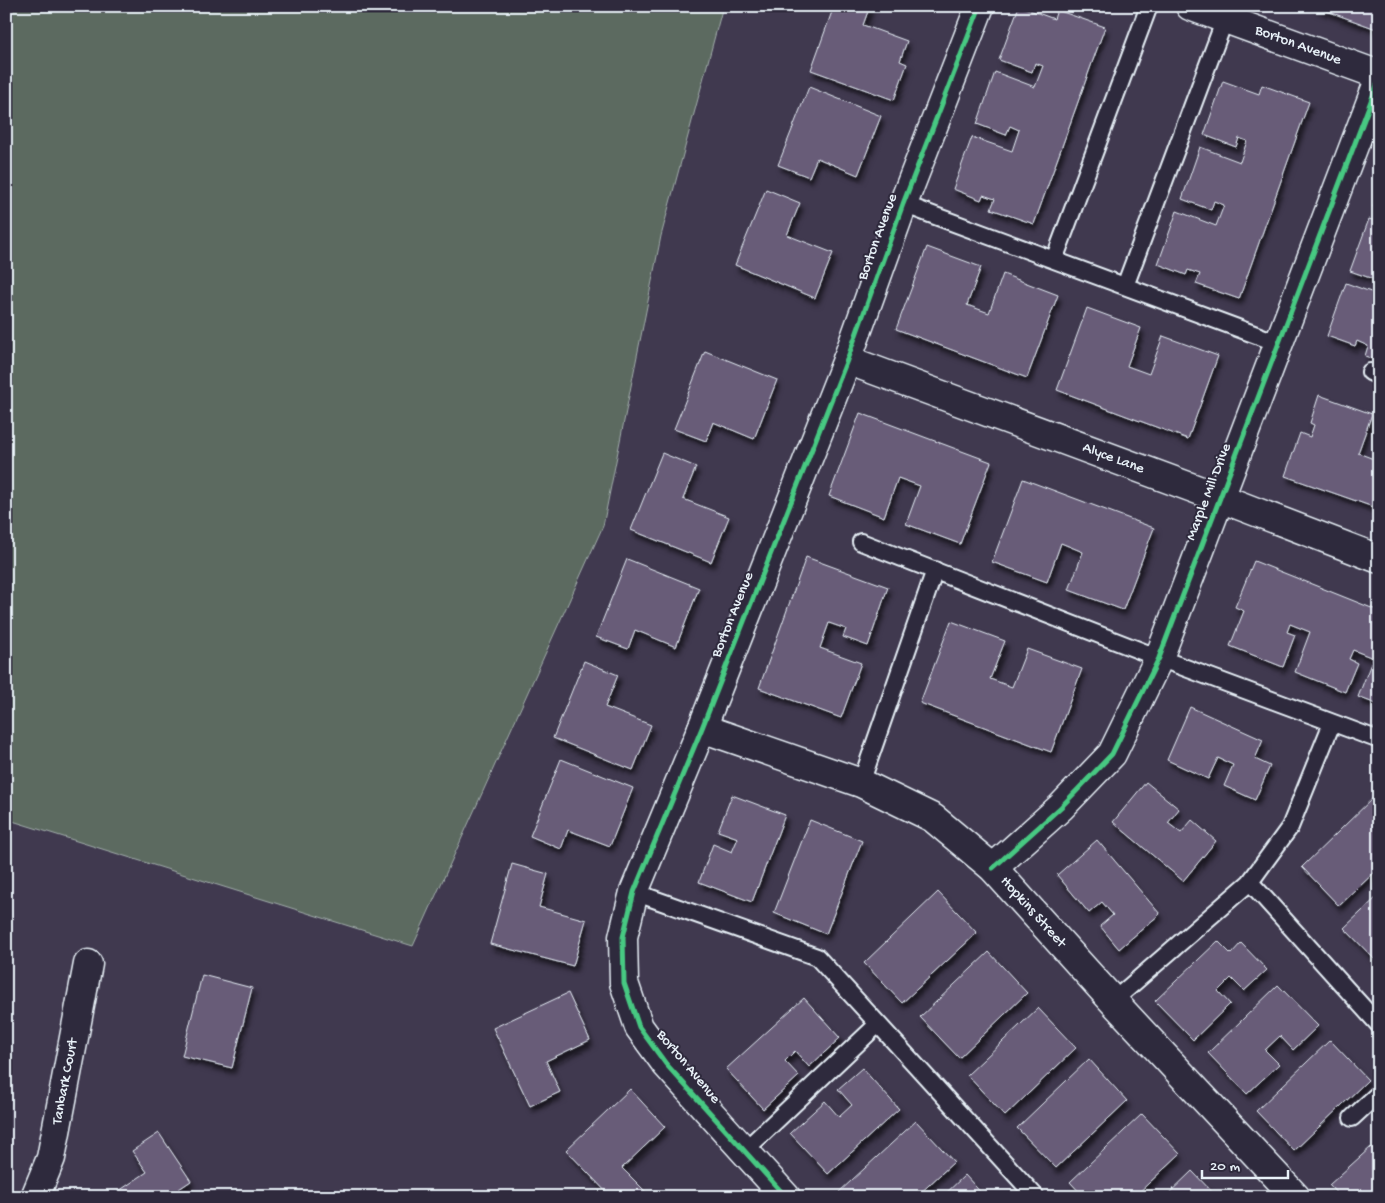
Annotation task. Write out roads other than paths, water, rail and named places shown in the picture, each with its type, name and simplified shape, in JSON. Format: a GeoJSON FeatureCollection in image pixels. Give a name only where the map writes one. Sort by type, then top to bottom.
{"type":"FeatureCollection","features":[{"type":"Feature","properties":{"kind":"street","name":"Borton Avenue"},"geometry":{"type":"LineString","coordinates":[[786,1197],[666,1064],[639,1027],[624,983],[623,937],[634,892],[702,728],[847,360],[903,204],[980,6]]}},
{"type":"Feature","properties":{"kind":"street","name":"Borton Avenue"},"geometry":{"type":"LineString","coordinates":[[1190,6],[1379,75]]}},
{"type":"Feature","properties":{"kind":"street","name":"Marple Mill Drive"},"geometry":{"type":"LineString","coordinates":[[993,868],[1061,807],[1112,754],[1159,658],[1379,80]]}},
{"type":"Feature","properties":{"kind":"street","name":"Alyce Lane"},"geometry":{"type":"LineString","coordinates":[[847,360],[1379,558]]}},
{"type":"Feature","properties":{"kind":"street","name":"Hopkins Street"},"geometry":{"type":"LineString","coordinates":[[702,728],[861,783],[933,818],[993,868],[1285,1193]]}},
{"type":"Feature","properties":{"kind":"street","name":"Tanbark Court"},"geometry":{"type":"LineString","coordinates":[[35,1197],[51,1158],[88,964]]}},
{"type":"Feature","properties":{"kind":"lane"},"geometry":{"type":"LineString","coordinates":[[1054,260],[1149,6]]}},
{"type":"Feature","properties":{"kind":"lane"},"geometry":{"type":"LineString","coordinates":[[1125,286],[1225,19]]}},
{"type":"Feature","properties":{"kind":"lane"},"geometry":{"type":"LineString","coordinates":[[903,204],[1278,343]]}},
{"type":"Feature","properties":{"kind":"lane"},"geometry":{"type":"LineString","coordinates":[[861,542],[1159,658],[1379,740]]}},
{"type":"Feature","properties":{"kind":"lane"},"geometry":{"type":"LineString","coordinates":[[861,783],[934,570]]}},
{"type":"Feature","properties":{"kind":"lane"},"geometry":{"type":"LineString","coordinates":[[1113,1001],[1250,882],[1290,827],[1332,723]]}},
{"type":"Feature","properties":{"kind":"lane"},"geometry":{"type":"LineString","coordinates":[[1250,882],[1379,1025]]}},
{"type":"Feature","properties":{"kind":"lane"},"geometry":{"type":"LineString","coordinates":[[634,892],[817,957],[1036,1197]]}},
{"type":"Feature","properties":{"kind":"lane"},"geometry":{"type":"LineString","coordinates":[[744,1151],[878,1024]]}},
{"type":"Feature","properties":{"kind":"lane"},"geometry":{"type":"LineString","coordinates":[[1352,1118],[1379,1093]]}}]}
